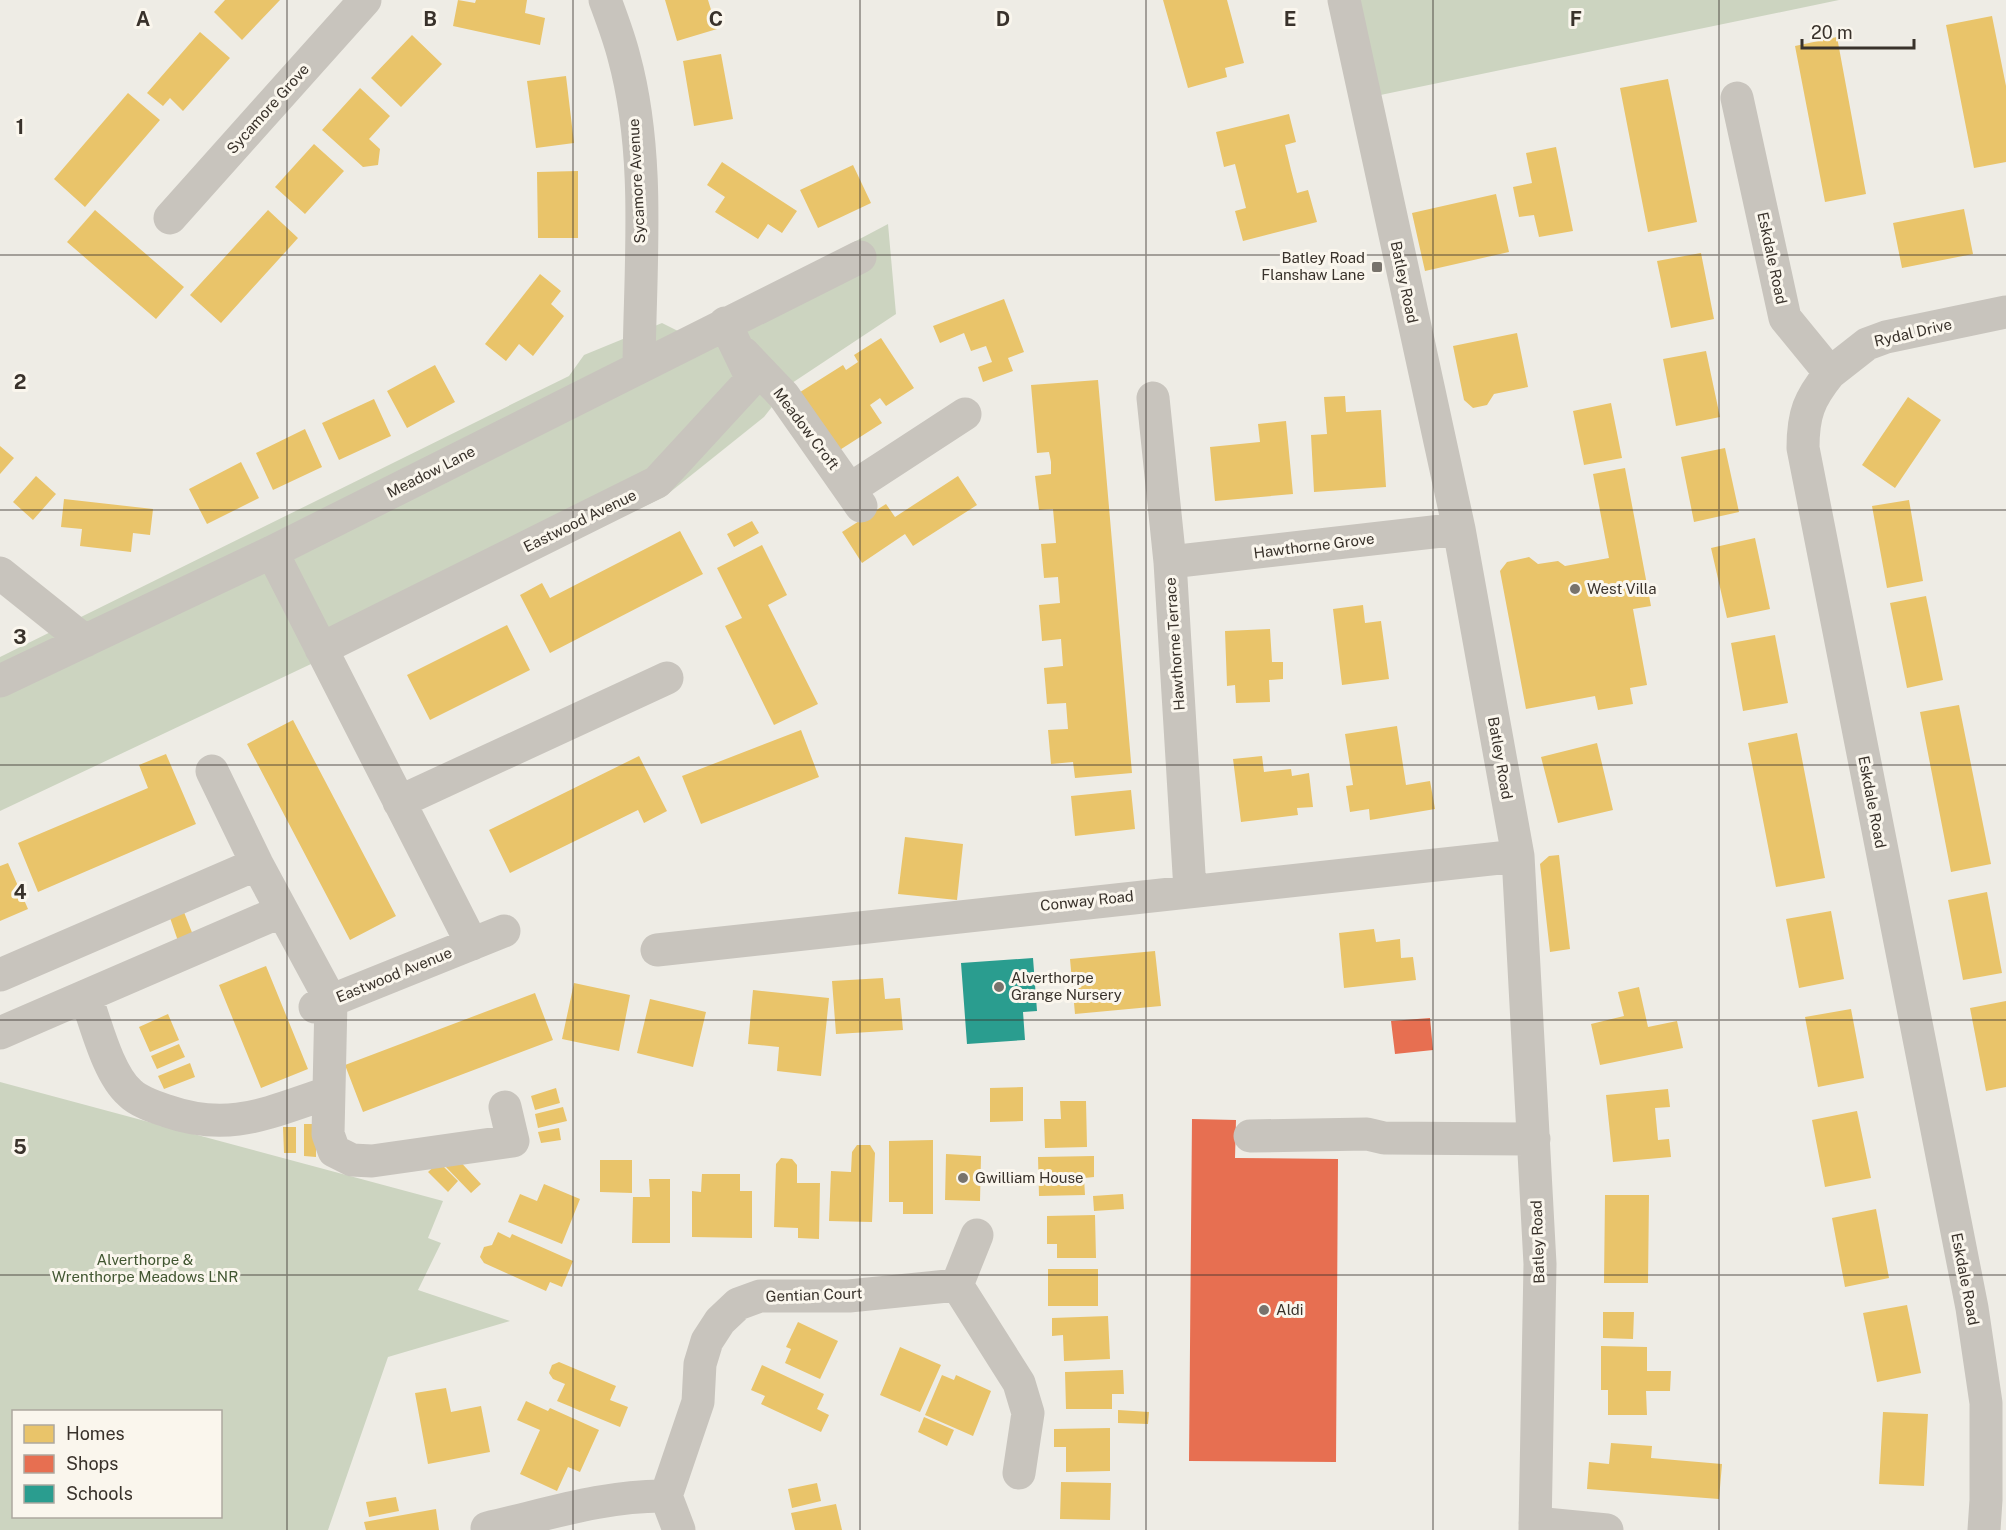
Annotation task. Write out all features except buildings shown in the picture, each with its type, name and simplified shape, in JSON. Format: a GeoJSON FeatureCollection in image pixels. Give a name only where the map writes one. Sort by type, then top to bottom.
{"type":"FeatureCollection","features":[{"type":"Feature","properties":{"kind":"street","name":"Sycamore Grove"},"geometry":{"type":"LineString","coordinates":[[170,218],[365,0]]}},
{"type":"Feature","properties":{"kind":"street","name":"Sycamore Avenue"},"geometry":{"type":"LineString","coordinates":[[605,0],[624,58],[636,129],[640,194],[639,366]]}},
{"type":"Feature","properties":{"kind":"street","name":"Batley Road"},"geometry":{"type":"LineString","coordinates":[[1350,1],[1459,529],[1518,856],[1540,1264],[1534,1527]]}},
{"type":"Feature","properties":{"kind":"street","name":"Eskdale Road"},"geometry":{"type":"LineString","coordinates":[[1737,98],[1785,318],[1830,373],[1813,394],[1803,421],[1803,448],[1972,1308],[1986,1402],[1984,1530]]}},
{"type":"Feature","properties":{"kind":"street","name":"Meadow Lane"},"geometry":{"type":"LineString","coordinates":[[0,681],[272,552],[639,366],[730,334],[860,257]]}},
{"type":"Feature","properties":{"kind":"street","name":"Rydal Drive"},"geometry":{"type":"LineString","coordinates":[[1830,373],[1846,358],[1876,340],[2006,312]]}},
{"type":"Feature","properties":{"kind":"street","name":"Meadow Croft"},"geometry":{"type":"LineString","coordinates":[[730,334],[784,396],[856,497],[965,414]]}},
{"type":"Feature","properties":{"kind":"street","name":"Eastwood Avenue"},"geometry":{"type":"LineString","coordinates":[[321,649],[657,482],[752,379],[730,334]]}},
{"type":"Feature","properties":{"kind":"street","name":"Hawthorne Terrace"},"geometry":{"type":"LineString","coordinates":[[1153,398],[1170,562],[1190,890]]}},
{"type":"Feature","properties":{"kind":"street","name":"Hawthorne Grove"},"geometry":{"type":"LineString","coordinates":[[1170,562],[1459,529]]}},
{"type":"Feature","properties":{"kind":"street","name":"Eastwood Avenue"},"geometry":{"type":"LineString","coordinates":[[272,552],[472,944]]}},
{"type":"Feature","properties":{"kind":"street"},"geometry":{"type":"LineString","coordinates":[[0,573],[85,641]]}},
{"type":"Feature","properties":{"kind":"street"},"geometry":{"type":"LineString","coordinates":[[399,802],[673,676]]}},
{"type":"Feature","properties":{"kind":"street"},"geometry":{"type":"LineString","coordinates":[[212,771],[282,911],[323,1004],[328,1134],[334,1151],[352,1160],[372,1161],[513,1141],[505,1107]]}},
{"type":"Feature","properties":{"kind":"street","name":"Conway Road"},"geometry":{"type":"LineString","coordinates":[[657,950],[1518,856]]}},
{"type":"Feature","properties":{"kind":"street"},"geometry":{"type":"LineString","coordinates":[[0,975],[258,864]]}},
{"type":"Feature","properties":{"kind":"street"},"geometry":{"type":"LineString","coordinates":[[0,1033],[282,911]]}},
{"type":"Feature","properties":{"kind":"street","name":"Eastwood Avenue"},"geometry":{"type":"LineString","coordinates":[[323,1004],[504,931]]}},
{"type":"Feature","properties":{"kind":"street"},"geometry":{"type":"LineString","coordinates":[[86,997],[113,1068],[130,1093],[151,1105],[182,1116],[214,1121],[241,1121],[328,1093]]}},
{"type":"Feature","properties":{"kind":"street"},"geometry":{"type":"LineString","coordinates":[[1250,1136],[1366,1134],[1384,1138],[1534,1139]]}},
{"type":"Feature","properties":{"kind":"street"},"geometry":{"type":"LineString","coordinates":[[977,1235],[957,1285],[1019,1383],[1028,1413],[1019,1473]]}},
{"type":"Feature","properties":{"kind":"street","name":"Gentian Court"},"geometry":{"type":"LineString","coordinates":[[666,1496],[698,1402],[700,1364],[707,1341],[720,1321],[738,1304],[760,1296],[849,1296],[957,1285]]}},
{"type":"Feature","properties":{"kind":"street"},"geometry":{"type":"LineString","coordinates":[[486,1520],[646,1496],[666,1496],[679,1530]]}},
{"type":"Feature","properties":{"kind":"street"},"geometry":{"type":"LineString","coordinates":[[1534,1527],[1607,1530]]}},
{"type":"Feature","properties":{"kind":"green space"},"geometry":{"type":"Polygon","coordinates":[[[1361,0],[1839,0],[1366,98],[1345,3],[1361,0]]]}},
{"type":"Feature","properties":{"kind":"green space"},"geometry":{"type":"Polygon","coordinates":[[[888,224],[896,314],[789,385],[764,417],[664,497],[0,811],[0,657],[569,376],[584,355],[662,323],[682,333],[888,224]]]}},
{"type":"Feature","properties":{"kind":"green space","name":"Alverthorpe & Wrenthorpe Meadows LNR"},"geometry":{"type":"Polygon","coordinates":[[[0,1082],[443,1201],[428,1238],[441,1243],[418,1290],[510,1321],[388,1357],[328,1530],[0,1530],[0,1082]]]}},
{"type":"Feature","properties":{"kind":"place","name":"Batley Road Flanshaw Lane"},"geometry":{"type":"Point","coordinates":[1377,267]}},
{"type":"Feature","properties":{"kind":"place","name":"West Villa"},"geometry":{"type":"Point","coordinates":[1575,589]}},
{"type":"Feature","properties":{"kind":"place","name":"Alverthorpe Grange Nursery"},"geometry":{"type":"Point","coordinates":[999,987]}},
{"type":"Feature","properties":{"kind":"place","name":"Gwilliam House"},"geometry":{"type":"Point","coordinates":[963,1178]}},
{"type":"Feature","properties":{"kind":"place","name":"Aldi"},"geometry":{"type":"Point","coordinates":[1264,1310]}}]}
